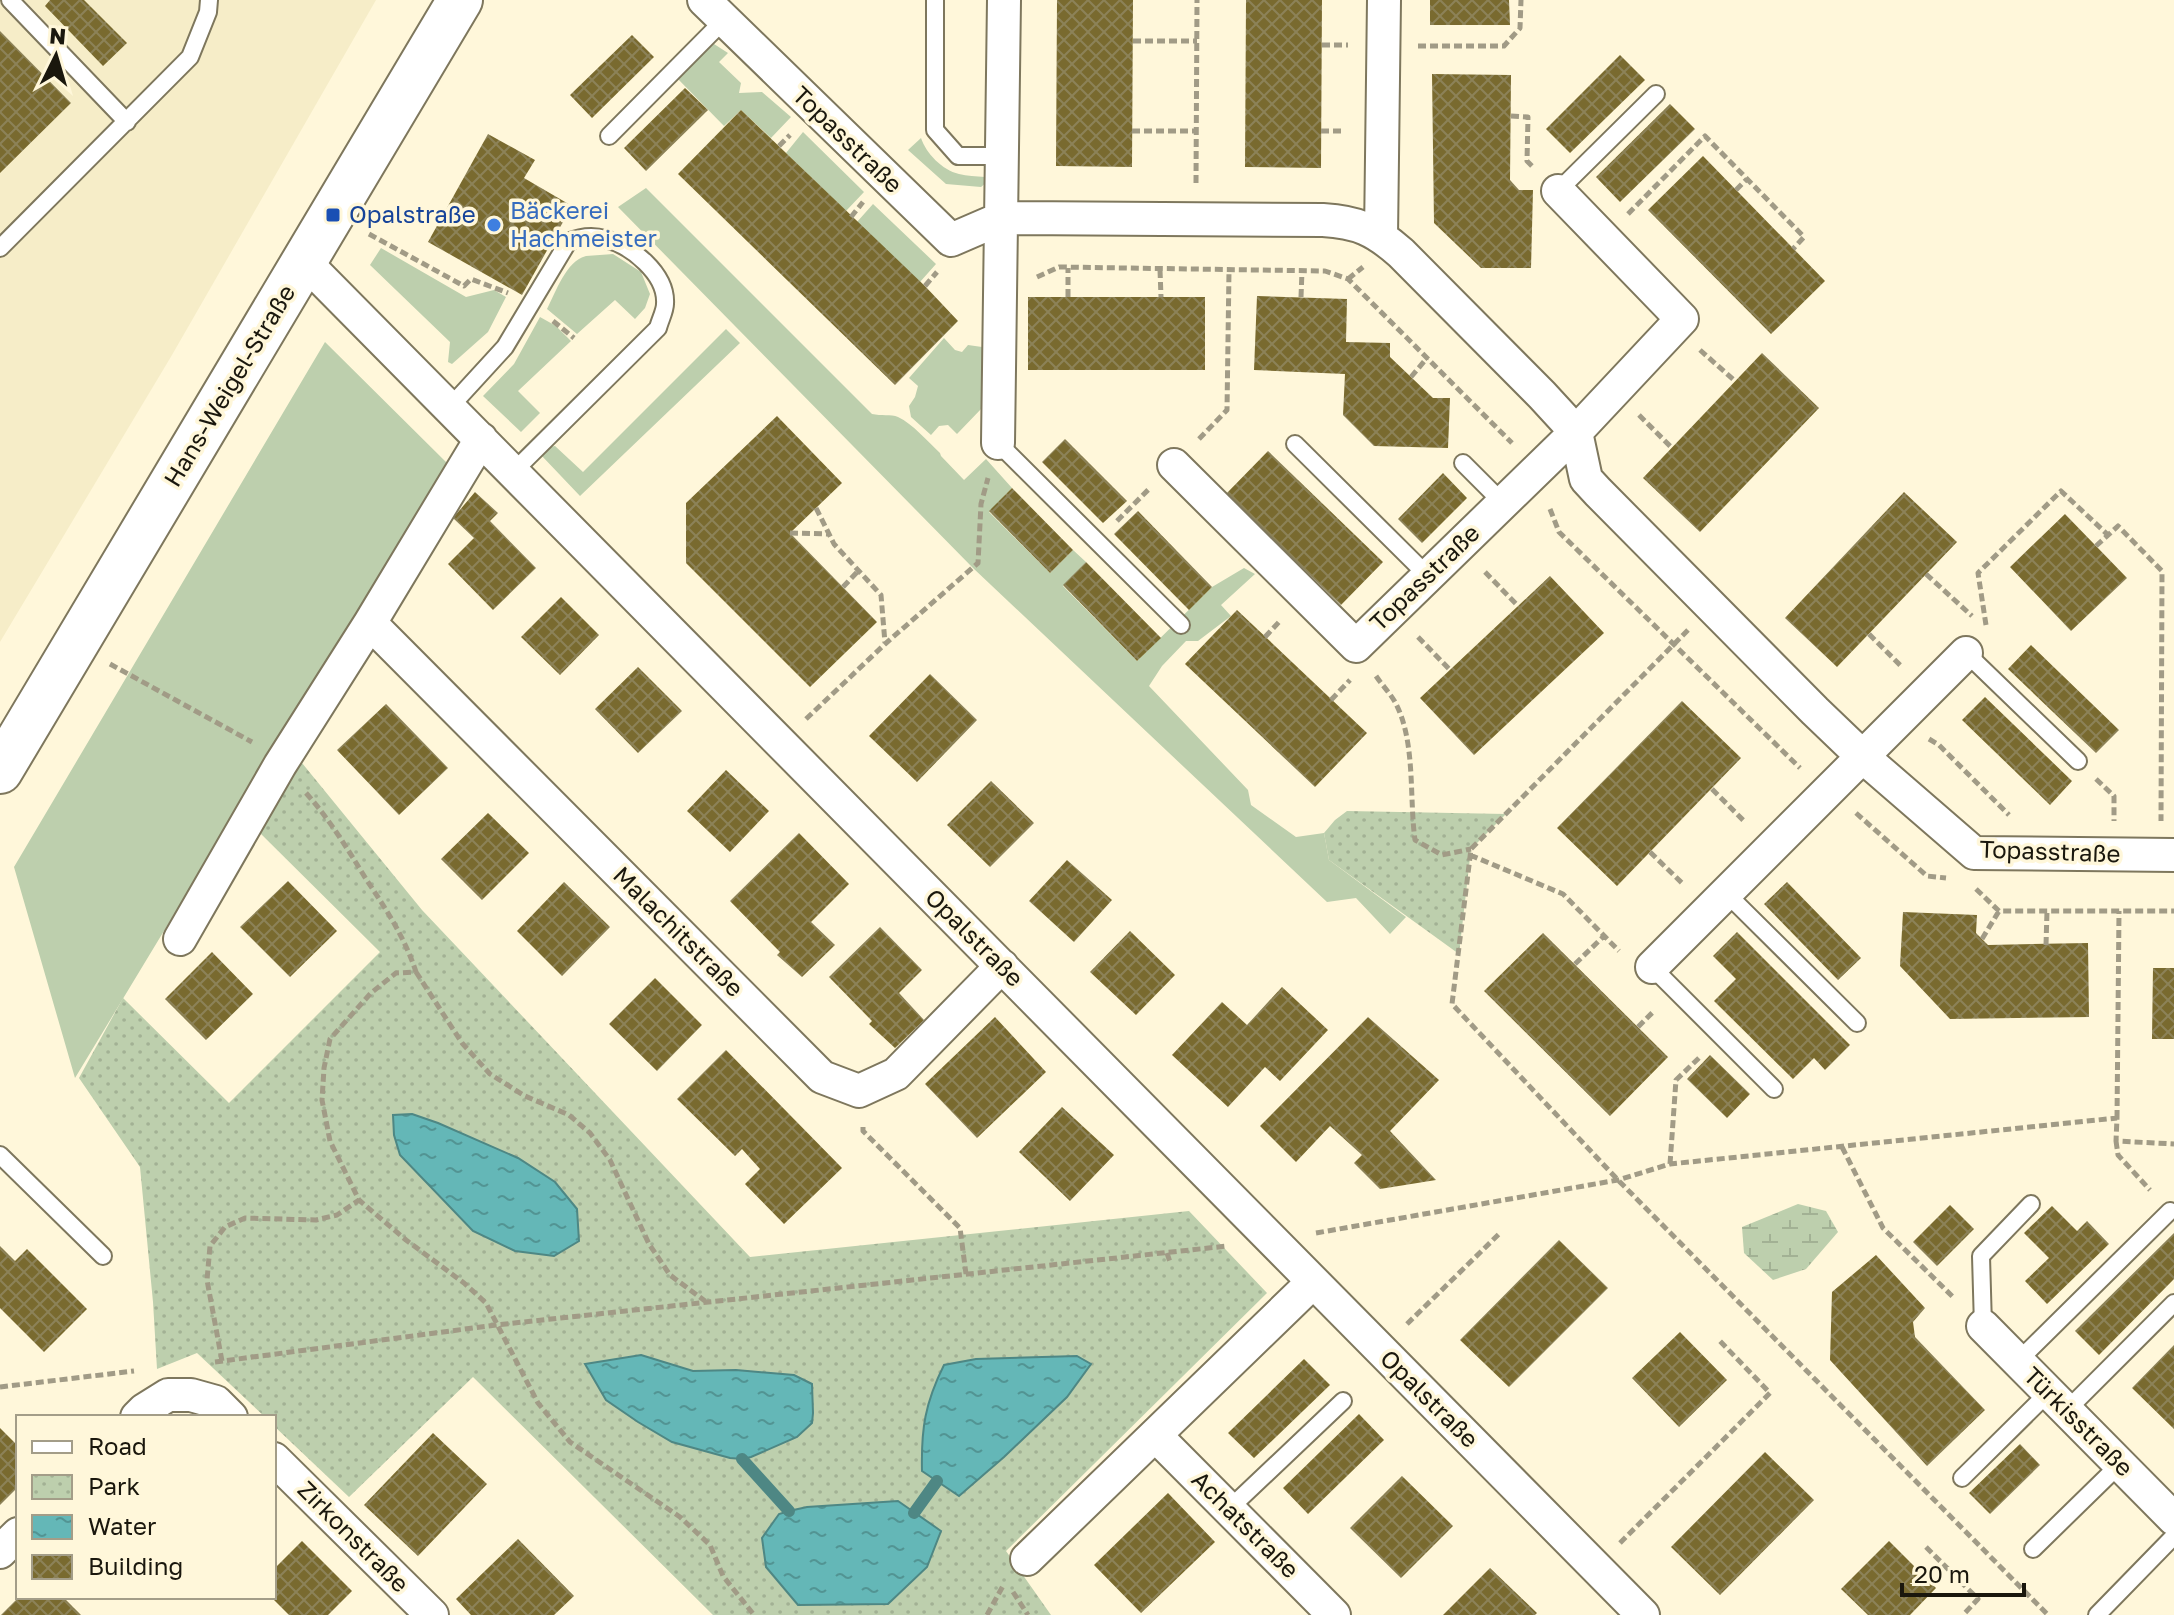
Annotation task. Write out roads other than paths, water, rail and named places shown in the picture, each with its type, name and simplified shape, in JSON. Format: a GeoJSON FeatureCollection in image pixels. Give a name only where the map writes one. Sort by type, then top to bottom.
{"type":"FeatureCollection","features":[{"type":"Feature","properties":{"kind":"street","name":"Hans-Weigel-Straße"},"geometry":{"type":"LineString","coordinates":[[0,771],[460,0]]}},
{"type":"Feature","properties":{"kind":"street"},"geometry":{"type":"LineString","coordinates":[[998,443],[1004,0]]}},
{"type":"Feature","properties":{"kind":"street"},"geometry":{"type":"LineString","coordinates":[[1381,236],[1384,0]]}},
{"type":"Feature","properties":{"kind":"street","name":"Topasstraße"},"geometry":{"type":"LineString","coordinates":[[714,10],[951,240],[1002,218],[1323,220],[1362,226],[1381,236],[1532,384],[1576,432],[1586,479],[1863,757],[1974,853],[2167,845]]}},
{"type":"Feature","properties":{"kind":"street","name":"Topasstraße"},"geometry":{"type":"LineString","coordinates":[[1174,465],[1356,646],[1576,432],[1682,319],[1558,191]]}},
{"type":"Feature","properties":{"kind":"street","name":"Opalstraße"},"geometry":{"type":"LineString","coordinates":[[304,261],[1643,1615]]}},
{"type":"Feature","properties":{"kind":"street"},"geometry":{"type":"LineString","coordinates":[[180,939],[280,765],[481,439]]}},
{"type":"Feature","properties":{"kind":"street","name":"Malachitstraße"},"geometry":{"type":"LineString","coordinates":[[370,623],[822,1077],[859,1091],[896,1074],[1002,966]]}},
{"type":"Feature","properties":{"kind":"street"},"geometry":{"type":"LineString","coordinates":[[1652,967],[1966,653]]}},
{"type":"Feature","properties":{"kind":"street"},"geometry":{"type":"LineString","coordinates":[[1016,1570],[1313,1282]]}},
{"type":"Feature","properties":{"kind":"street","name":"Türkisstraße"},"geometry":{"type":"LineString","coordinates":[[1983,1326],[2174,1519]]}},
{"type":"Feature","properties":{"kind":"street"},"geometry":{"type":"LineString","coordinates":[[139,1415],[168,1395],[191,1395],[216,1402],[229,1415]]}},
{"type":"Feature","properties":{"kind":"street","name":"Achatstraße"},"geometry":{"type":"LineString","coordinates":[[1155,1435],[1334,1615]]}},
{"type":"Feature","properties":{"kind":"street","name":"Zirkonstraße"},"geometry":{"type":"LineString","coordinates":[[276,1461],[432,1615]]}},
{"type":"Feature","properties":{"kind":"street"},"geometry":{"type":"LineString","coordinates":[[0,1552],[16,1536]]}},
{"type":"Feature","properties":{"kind":"lane"},"geometry":{"type":"LineString","coordinates":[[10,0],[127,122]]}},
{"type":"Feature","properties":{"kind":"lane"},"geometry":{"type":"LineString","coordinates":[[0,248],[190,57],[208,12],[209,0]]}},
{"type":"Feature","properties":{"kind":"lane"},"geometry":{"type":"LineString","coordinates":[[935,0],[935,130],[958,156],[1001,156]]}},
{"type":"Feature","properties":{"kind":"lane"},"geometry":{"type":"LineString","coordinates":[[609,136],[714,10]]}},
{"type":"Feature","properties":{"kind":"lane"},"geometry":{"type":"LineString","coordinates":[[1558,191],[1656,94]]}},
{"type":"Feature","properties":{"kind":"lane"},"geometry":{"type":"LineString","coordinates":[[450,407],[505,347],[568,242],[582,237],[606,239],[641,256],[662,283],[665,304],[658,328],[513,472]]}},
{"type":"Feature","properties":{"kind":"lane"},"geometry":{"type":"LineString","coordinates":[[998,443],[1181,625]]}},
{"type":"Feature","properties":{"kind":"lane"},"geometry":{"type":"LineString","coordinates":[[1295,444],[1428,576]]}},
{"type":"Feature","properties":{"kind":"lane"},"geometry":{"type":"LineString","coordinates":[[1463,463],[1503,503]]}},
{"type":"Feature","properties":{"kind":"lane"},"geometry":{"type":"LineString","coordinates":[[1966,653],[2078,761]]}},
{"type":"Feature","properties":{"kind":"lane"},"geometry":{"type":"LineString","coordinates":[[1718,902],[1857,1023]]}},
{"type":"Feature","properties":{"kind":"lane"},"geometry":{"type":"LineString","coordinates":[[1652,967],[1774,1089]]}},
{"type":"Feature","properties":{"kind":"lane"},"geometry":{"type":"LineString","coordinates":[[0,1155],[103,1256]]}},
{"type":"Feature","properties":{"kind":"lane"},"geometry":{"type":"LineString","coordinates":[[1983,1326],[1981,1256],[2031,1204]]}},
{"type":"Feature","properties":{"kind":"lane"},"geometry":{"type":"LineString","coordinates":[[2018,1361],[2170,1211]]}},
{"type":"Feature","properties":{"kind":"lane"},"geometry":{"type":"LineString","coordinates":[[1962,1478],[2174,1303]]}},
{"type":"Feature","properties":{"kind":"lane"},"geometry":{"type":"LineString","coordinates":[[1229,1509],[1343,1401]]}},
{"type":"Feature","properties":{"kind":"lane"},"geometry":{"type":"LineString","coordinates":[[2033,1549],[2120,1464]]}},
{"type":"Feature","properties":{"kind":"lane"},"geometry":{"type":"LineString","coordinates":[[2097,1615],[2174,1536]]}},
{"type":"Feature","properties":{"kind":"water"},"geometry":{"type":"Polygon","coordinates":[[[412,1114],[518,1158],[555,1182],[577,1209],[579,1241],[554,1256],[515,1251],[473,1231],[400,1155],[394,1135],[393,1115],[412,1114]]]}},
{"type":"Feature","properties":{"kind":"water"},"geometry":{"type":"Polygon","coordinates":[[[641,1355],[693,1371],[736,1370],[794,1375],[812,1384],[812,1423],[797,1437],[742,1459],[672,1442],[606,1400],[585,1364],[641,1355]]]}},
{"type":"Feature","properties":{"kind":"water"},"geometry":{"type":"Polygon","coordinates":[[[1077,1356],[1091,1364],[1067,1397],[959,1496],[922,1471],[926,1416],[944,1365],[976,1359],[1077,1356]]]}},
{"type":"Feature","properties":{"kind":"water"},"geometry":{"type":"Polygon","coordinates":[[[898,1501],[941,1531],[927,1567],[888,1604],[798,1605],[766,1567],[762,1538],[779,1514],[807,1507],[898,1501]]]}},
{"type":"Feature","properties":{"kind":"waterway"},"geometry":{"type":"LineString","coordinates":[[742,1459],[789,1511]]}},
{"type":"Feature","properties":{"kind":"waterway"},"geometry":{"type":"LineString","coordinates":[[914,1513],[937,1481]]}},
{"type":"Feature","properties":{"kind":"place","name":"Opalstraße"},"geometry":{"type":"Point","coordinates":[333,215]}},
{"type":"Feature","properties":{"kind":"place","name":"Bäckerei Hachmeister"},"geometry":{"type":"Point","coordinates":[494,225]}}]}
